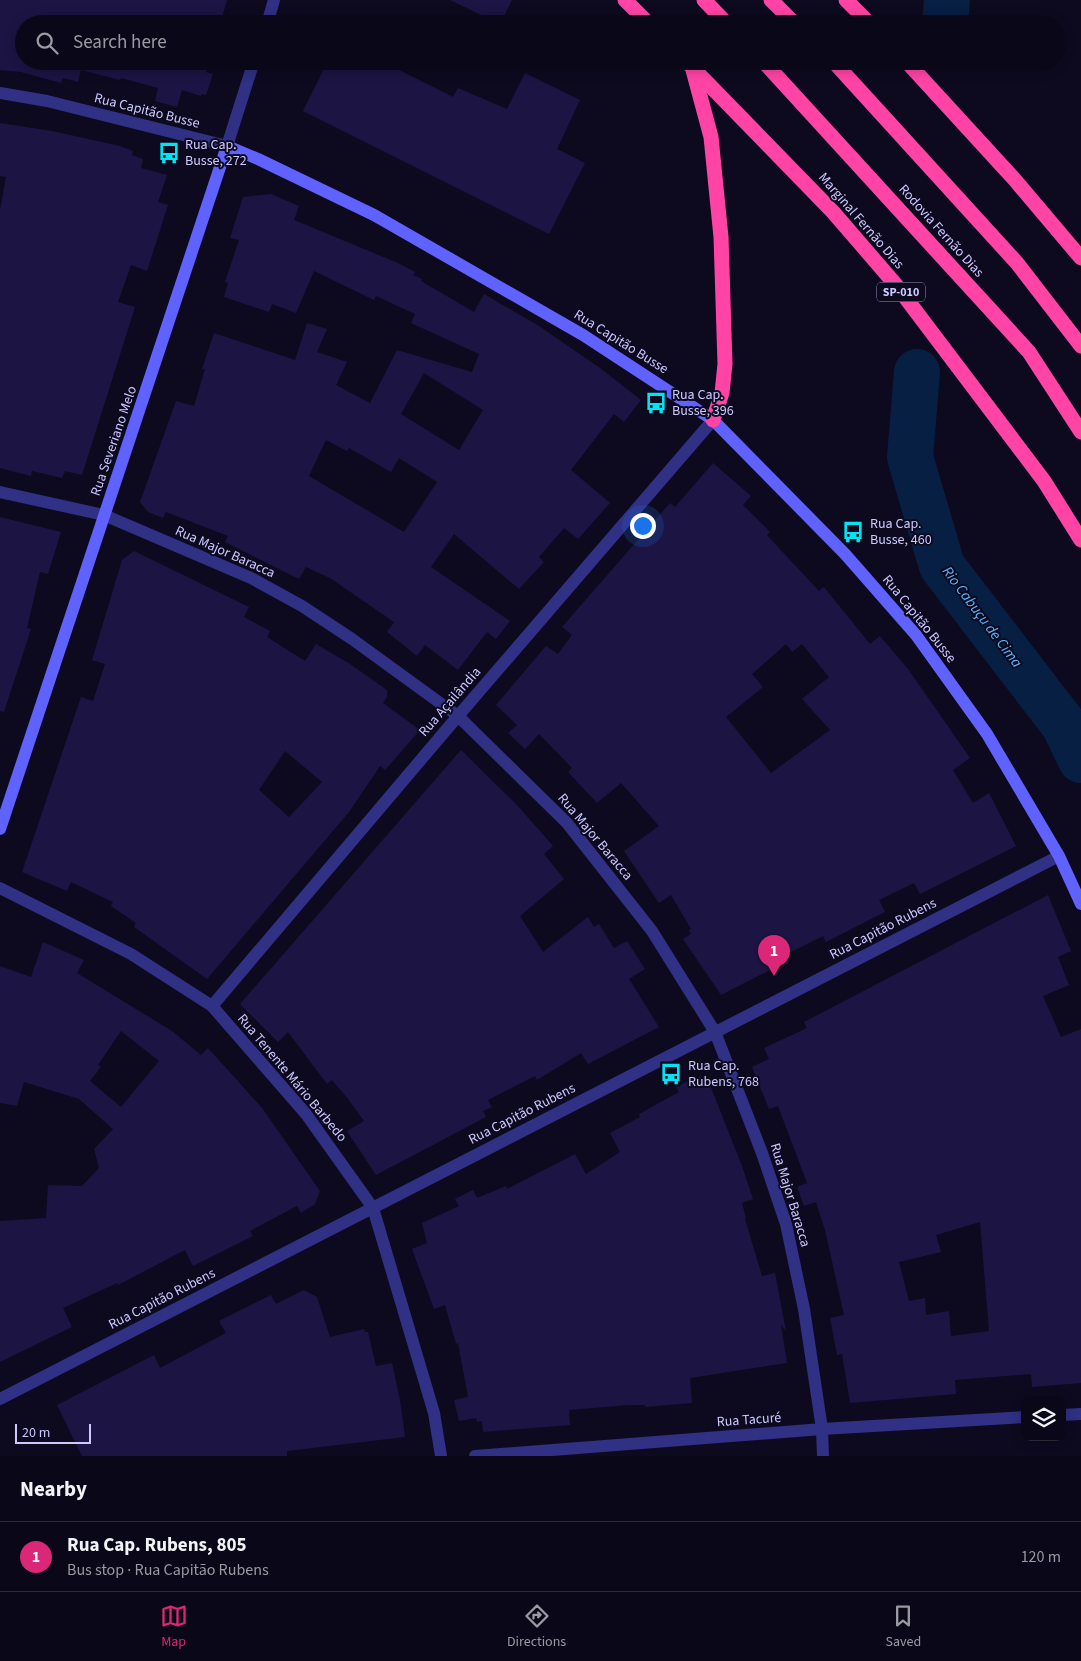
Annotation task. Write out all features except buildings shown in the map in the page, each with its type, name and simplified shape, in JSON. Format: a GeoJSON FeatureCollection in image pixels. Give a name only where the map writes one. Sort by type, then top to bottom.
{"type":"FeatureCollection","features":[{"type":"Feature","properties":{"kind":"highway"},"geometry":{"type":"LineString","coordinates":[[626,0],[640,15]]}},
{"type":"Feature","properties":{"kind":"highway"},"geometry":{"type":"LineString","coordinates":[[704,0],[718,15]]}},
{"type":"Feature","properties":{"kind":"highway"},"geometry":{"type":"LineString","coordinates":[[771,0],[786,15]]}},
{"type":"Feature","properties":{"kind":"highway"},"geometry":{"type":"LineString","coordinates":[[846,0],[861,15]]}},
{"type":"Feature","properties":{"kind":"highway"},"geometry":{"type":"LineString","coordinates":[[691,70],[711,137],[721,237],[725,364],[722,393],[713,420]]}},
{"type":"Feature","properties":{"kind":"highway","name":"Marginal Fernão Dias"},"geometry":{"type":"LineString","coordinates":[[694,70],[833,212],[896,285],[1039,474],[1081,540]]}},
{"type":"Feature","properties":{"kind":"highway","name":"Rodovia Fernão Dias"},"geometry":{"type":"LineString","coordinates":[[771,70],[1029,352],[1081,432]]}},
{"type":"Feature","properties":{"kind":"highway"},"geometry":{"type":"LineString","coordinates":[[841,70],[1017,263],[1081,346]]}},
{"type":"Feature","properties":{"kind":"highway"},"geometry":{"type":"LineString","coordinates":[[914,70],[1015,180],[1081,258]]}},
{"type":"Feature","properties":{"kind":"street"},"geometry":{"type":"LineString","coordinates":[[270,15],[274,0]]}},
{"type":"Feature","properties":{"kind":"street","name":"Rua Severiano Melo"},"geometry":{"type":"LineString","coordinates":[[0,829],[251,70]]}},
{"type":"Feature","properties":{"kind":"street","name":"Rua Capitão Busse"},"geometry":{"type":"LineString","coordinates":[[0,93],[47,101],[227,146],[258,158],[374,215],[584,335],[713,420],[845,554],[916,635],[987,734],[1058,856],[1081,904]]}},
{"type":"Feature","properties":{"kind":"street","name":"Rua Açailândia"},"geometry":{"type":"LineString","coordinates":[[212,1006],[713,420]]}},
{"type":"Feature","properties":{"kind":"street","name":"Rua Major Baracca"},"geometry":{"type":"LineString","coordinates":[[0,492],[104,515],[251,578],[302,606],[352,639],[458,716],[567,823],[652,931],[715,1032],[762,1153],[786,1224],[804,1309],[822,1430],[824,1456]]}},
{"type":"Feature","properties":{"kind":"street","name":"Rua Capitão Rubens"},"geometry":{"type":"LineString","coordinates":[[0,1399],[1058,856]]}},
{"type":"Feature","properties":{"kind":"street","name":"Rua Tenente Mário Barbedo"},"geometry":{"type":"LineString","coordinates":[[0,888],[131,954],[212,1006],[306,1114],[372,1208],[434,1413],[441,1456]]}},
{"type":"Feature","properties":{"kind":"street"},"geometry":{"type":"LineString","coordinates":[[1066,1415],[1081,1414]]}},
{"type":"Feature","properties":{"kind":"street","name":"Rua Tacuré"},"geometry":{"type":"LineString","coordinates":[[475,1456],[1021,1417]]}},
{"type":"Feature","properties":{"kind":"waterway","name":"Rio Cabuçu de Cima"},"geometry":{"type":"LineString","coordinates":[[946,15],[947,0]]}},
{"type":"Feature","properties":{"kind":"waterway","name":"Rio Cabuçu de Cima"},"geometry":{"type":"LineString","coordinates":[[917,372],[910,457],[942,566],[1064,725],[1081,760]]}},
{"type":"Feature","properties":{"kind":"place","name":"Rua Cap. Busse, 272"},"geometry":{"type":"Point","coordinates":[169,153]}},
{"type":"Feature","properties":{"kind":"place","name":"Rua Cap. Busse, 396"},"geometry":{"type":"Point","coordinates":[656,403]}},
{"type":"Feature","properties":{"kind":"place","name":"Rua Cap. Busse, 460"},"geometry":{"type":"Point","coordinates":[853,532]}},
{"type":"Feature","properties":{"kind":"place","name":"Rua Cap. Rubens, 805"},"geometry":{"type":"Point","coordinates":[774,976]}},
{"type":"Feature","properties":{"kind":"place","name":"Rua Cap. Rubens, 768"},"geometry":{"type":"Point","coordinates":[671,1074]}}]}
